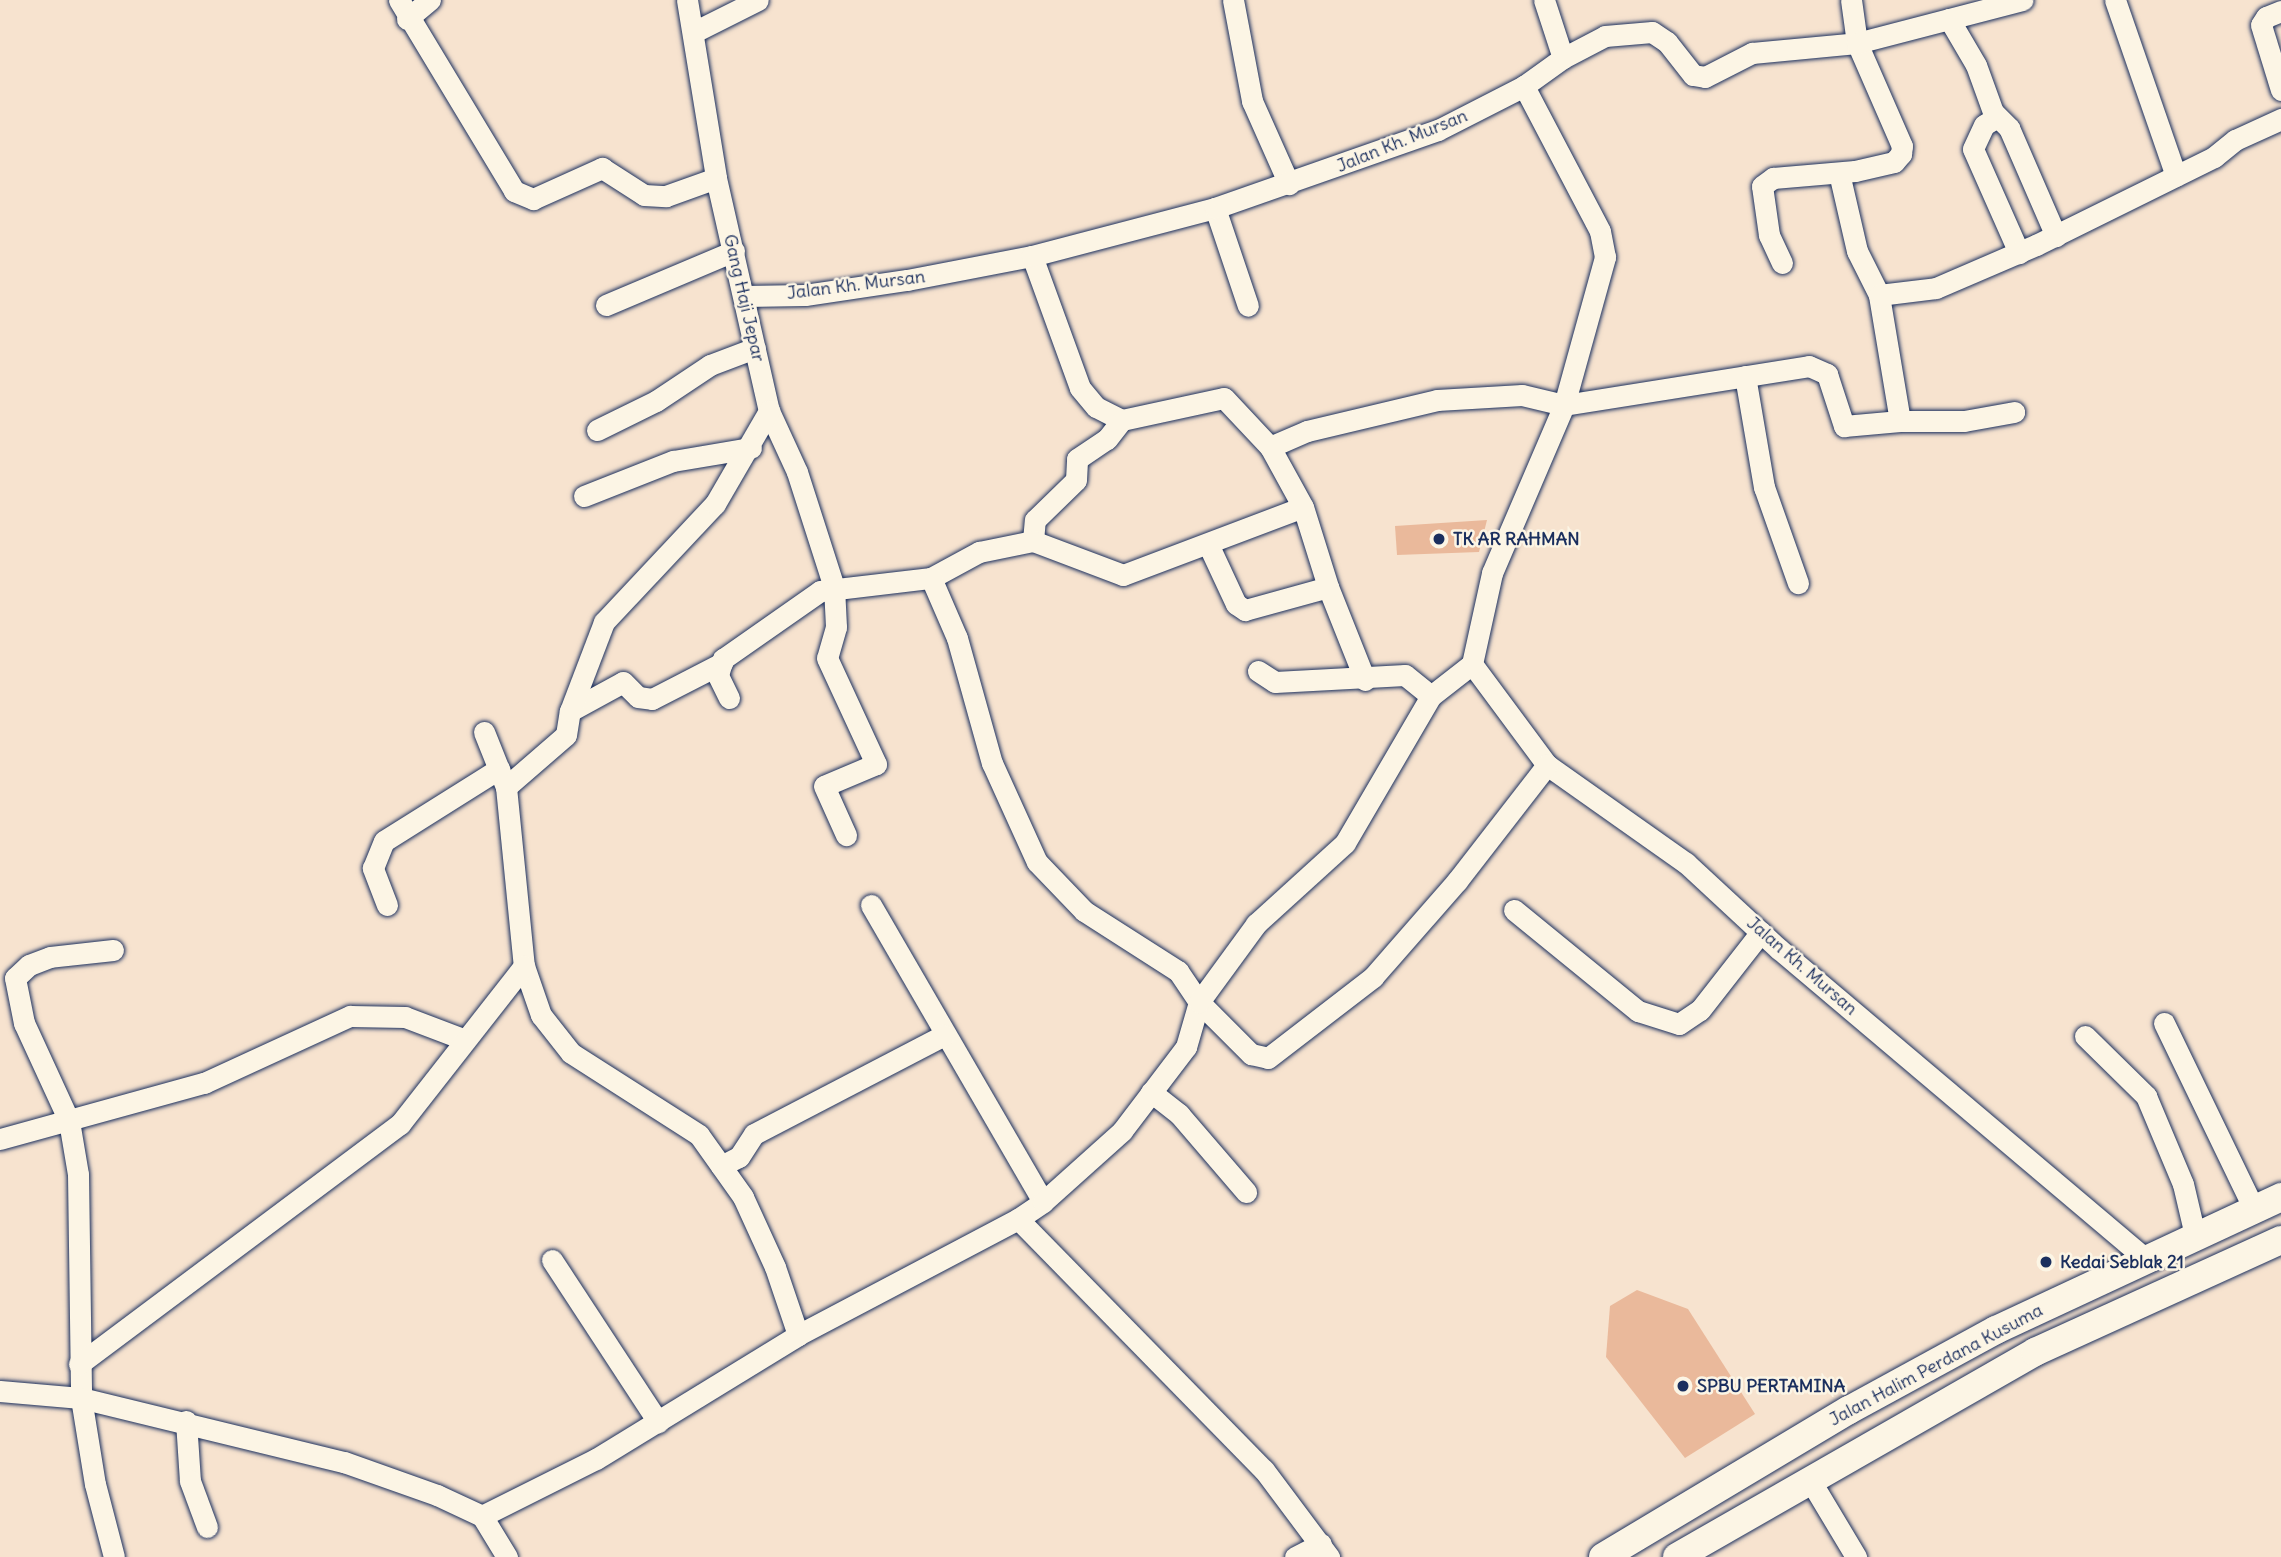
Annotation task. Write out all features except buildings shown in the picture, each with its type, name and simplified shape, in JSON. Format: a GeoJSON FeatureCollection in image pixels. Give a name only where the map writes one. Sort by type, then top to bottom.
{"type":"FeatureCollection","features":[{"type":"Feature","properties":{"kind":"main road","name":"Jalan Halim Perdana Kusuma"},"geometry":{"type":"LineString","coordinates":[[1603,1557],[1849,1410],[1996,1330],[2145,1258],[2281,1197]]}},
{"type":"Feature","properties":{"kind":"main road","name":"Jalan Halim Perdana Kusuma"},"geometry":{"type":"LineString","coordinates":[[1687,1554],[1810,1480],[2035,1352],[2281,1240]]}},
{"type":"Feature","properties":{"kind":"street"},"geometry":{"type":"LineString","coordinates":[[430,0],[403,9],[513,191],[533,199],[602,168],[644,195],[666,196],[716,178]]}},
{"type":"Feature","properties":{"kind":"street","name":"Gang Haji Jepar"},"geometry":{"type":"LineString","coordinates":[[687,0],[696,31],[716,178],[745,296],[769,411],[802,484],[834,587],[836,627],[827,658],[876,764],[824,786],[846,835]]}},
{"type":"Feature","properties":{"kind":"street"},"geometry":{"type":"LineString","coordinates":[[696,31],[758,0]]}},
{"type":"Feature","properties":{"kind":"street"},"geometry":{"type":"LineString","coordinates":[[1233,0],[1252,101],[1289,184]]}},
{"type":"Feature","properties":{"kind":"street"},"geometry":{"type":"LineString","coordinates":[[1544,0],[1563,58]]}},
{"type":"Feature","properties":{"kind":"street"},"geometry":{"type":"LineString","coordinates":[[1782,263],[1769,235],[1762,186],[1773,178],[1839,173],[1894,162],[1902,154],[1902,146],[1857,43],[1851,0]]}},
{"type":"Feature","properties":{"kind":"street","name":"Jalan Kh. Mursan"},"geometry":{"type":"LineString","coordinates":[[745,296],[805,295],[1032,256],[1215,208],[1438,130],[1524,86],[1563,58],[1605,36],[1651,32],[1667,42],[1693,75],[1705,77],[1752,53],[1857,43],[2022,0]]}},
{"type":"Feature","properties":{"kind":"street"},"geometry":{"type":"LineString","coordinates":[[2115,0],[2176,176]]}},
{"type":"Feature","properties":{"kind":"street"},"geometry":{"type":"LineString","coordinates":[[2281,11],[2266,17],[2260,25],[2281,90]]}},
{"type":"Feature","properties":{"kind":"street"},"geometry":{"type":"LineString","coordinates":[[1949,19],[1976,65],[1997,117],[2009,128],[2056,236]]}},
{"type":"Feature","properties":{"kind":"street"},"geometry":{"type":"LineString","coordinates":[[482,1516],[596,1459],[798,1335],[1018,1219],[1042,1202],[1122,1131],[1185,1048],[1199,1002],[1256,924],[1345,843],[1431,696],[1472,664],[1492,573],[1564,405],[1605,257],[1600,231],[1524,86]]}},
{"type":"Feature","properties":{"kind":"street"},"geometry":{"type":"LineString","coordinates":[[1997,117],[1984,125],[1973,149],[2019,253]]}},
{"type":"Feature","properties":{"kind":"street"},"geometry":{"type":"LineString","coordinates":[[1879,295],[1936,288],[2019,253],[2214,157],[2235,140],[2281,119]]}},
{"type":"Feature","properties":{"kind":"street"},"geometry":{"type":"LineString","coordinates":[[1839,173],[1857,251],[1879,295],[1900,421]]}},
{"type":"Feature","properties":{"kind":"street"},"geometry":{"type":"LineString","coordinates":[[1215,208],[1248,306]]}},
{"type":"Feature","properties":{"kind":"street"},"geometry":{"type":"LineString","coordinates":[[606,305],[734,251]]}},
{"type":"Feature","properties":{"kind":"street"},"geometry":{"type":"LineString","coordinates":[[1032,256],[1080,388],[1096,407],[1122,420],[1224,398],[1270,447],[1303,507],[1328,587],[1365,680]]}},
{"type":"Feature","properties":{"kind":"street"},"geometry":{"type":"LineString","coordinates":[[597,430],[656,401],[710,365],[755,348]]}},
{"type":"Feature","properties":{"kind":"street"},"geometry":{"type":"LineString","coordinates":[[1270,447],[1307,431],[1437,400],[1522,395],[1564,405],[1745,376],[1821,368],[1844,426],[1900,421],[1964,421],[2014,412]]}},
{"type":"Feature","properties":{"kind":"street"},"geometry":{"type":"LineString","coordinates":[[1745,376],[1765,487],[1798,583]]}},
{"type":"Feature","properties":{"kind":"street"},"geometry":{"type":"LineString","coordinates":[[387,905],[373,868],[384,841],[555,749],[566,735],[570,711],[604,622],[715,504],[751,448],[769,411]]}},
{"type":"Feature","properties":{"kind":"street"},"geometry":{"type":"LineString","coordinates":[[1033,541],[1035,520],[1076,480],[1077,459],[1107,439],[1122,420]]}},
{"type":"Feature","properties":{"kind":"street"},"geometry":{"type":"LineString","coordinates":[[584,496],[673,461],[751,448]]}},
{"type":"Feature","properties":{"kind":"street"},"geometry":{"type":"LineString","coordinates":[[570,711],[623,682],[638,697],[652,699],[722,663],[740,644],[834,587],[932,578],[979,552],[1033,541],[1123,575],[1303,507]]}},
{"type":"Feature","properties":{"kind":"street"},"geometry":{"type":"LineString","coordinates":[[1208,544],[1236,604],[1245,610],[1328,587]]}},
{"type":"Feature","properties":{"kind":"street"},"geometry":{"type":"LineString","coordinates":[[932,578],[957,638],[992,763],[1037,862],[1084,911],[1178,971],[1199,1002],[1251,1054],[1268,1058],[1284,1050],[1373,977],[1457,881],[1546,765]]}},
{"type":"Feature","properties":{"kind":"street"},"geometry":{"type":"LineString","coordinates":[[722,663],[718,675],[729,698]]}},
{"type":"Feature","properties":{"kind":"street","name":"Jalan Kh. Mursan"},"geometry":{"type":"LineString","coordinates":[[1472,664],[1546,765],[1686,863],[1761,932],[2145,1258]]}},
{"type":"Feature","properties":{"kind":"street"},"geometry":{"type":"LineString","coordinates":[[1258,671],[1275,682],[1365,680],[1405,675],[1431,696]]}},
{"type":"Feature","properties":{"kind":"street"},"geometry":{"type":"LineString","coordinates":[[484,732],[502,778],[524,966],[541,1015],[571,1053],[699,1135],[743,1197],[775,1267],[798,1335]]}},
{"type":"Feature","properties":{"kind":"street"},"geometry":{"type":"LineString","coordinates":[[871,905],[1042,1202]]}},
{"type":"Feature","properties":{"kind":"street"},"geometry":{"type":"LineString","coordinates":[[1514,910],[1639,1011],[1679,1024],[1700,1010],[1761,932]]}},
{"type":"Feature","properties":{"kind":"street"},"geometry":{"type":"LineString","coordinates":[[113,950],[50,957],[29,965],[15,978],[24,1023],[69,1121],[78,1174],[81,1398],[95,1484],[114,1557]]}},
{"type":"Feature","properties":{"kind":"street"},"geometry":{"type":"LineString","coordinates":[[79,1364],[400,1124],[463,1039],[524,966]]}},
{"type":"Feature","properties":{"kind":"street"},"geometry":{"type":"LineString","coordinates":[[0,1139],[204,1083],[350,1016],[405,1017],[463,1039]]}},
{"type":"Feature","properties":{"kind":"street"},"geometry":{"type":"LineString","coordinates":[[2164,1023],[2254,1209]]}},
{"type":"Feature","properties":{"kind":"street"},"geometry":{"type":"LineString","coordinates":[[721,1166],[739,1157],[754,1134],[944,1035]]}},
{"type":"Feature","properties":{"kind":"street"},"geometry":{"type":"LineString","coordinates":[[2085,1036],[2146,1096],[2183,1184],[2195,1235]]}},
{"type":"Feature","properties":{"kind":"street"},"geometry":{"type":"LineString","coordinates":[[1151,1092],[1180,1114],[1246,1192]]}},
{"type":"Feature","properties":{"kind":"street"},"geometry":{"type":"LineString","coordinates":[[1018,1219],[1270,1477],[1325,1551],[1295,1557]]}},
{"type":"Feature","properties":{"kind":"street"},"geometry":{"type":"LineString","coordinates":[[552,1260],[657,1422]]}},
{"type":"Feature","properties":{"kind":"street"},"geometry":{"type":"LineString","coordinates":[[0,1391],[81,1398],[186,1421],[344,1462],[438,1495],[482,1516],[507,1557]]}},
{"type":"Feature","properties":{"kind":"street"},"geometry":{"type":"LineString","coordinates":[[186,1421],[190,1481],[207,1527]]}},
{"type":"Feature","properties":{"kind":"street"},"geometry":{"type":"LineString","coordinates":[[1810,1480],[1856,1557]]}},
{"type":"Feature","properties":{"kind":"place","name":"TK AR RAHMAN"},"geometry":{"type":"Point","coordinates":[1439,539]}},
{"type":"Feature","properties":{"kind":"place","name":"Kedai Seblak 21"},"geometry":{"type":"Point","coordinates":[2046,1262]}},
{"type":"Feature","properties":{"kind":"place","name":"SPBU PERTAMINA"},"geometry":{"type":"Point","coordinates":[1683,1386]}}]}
